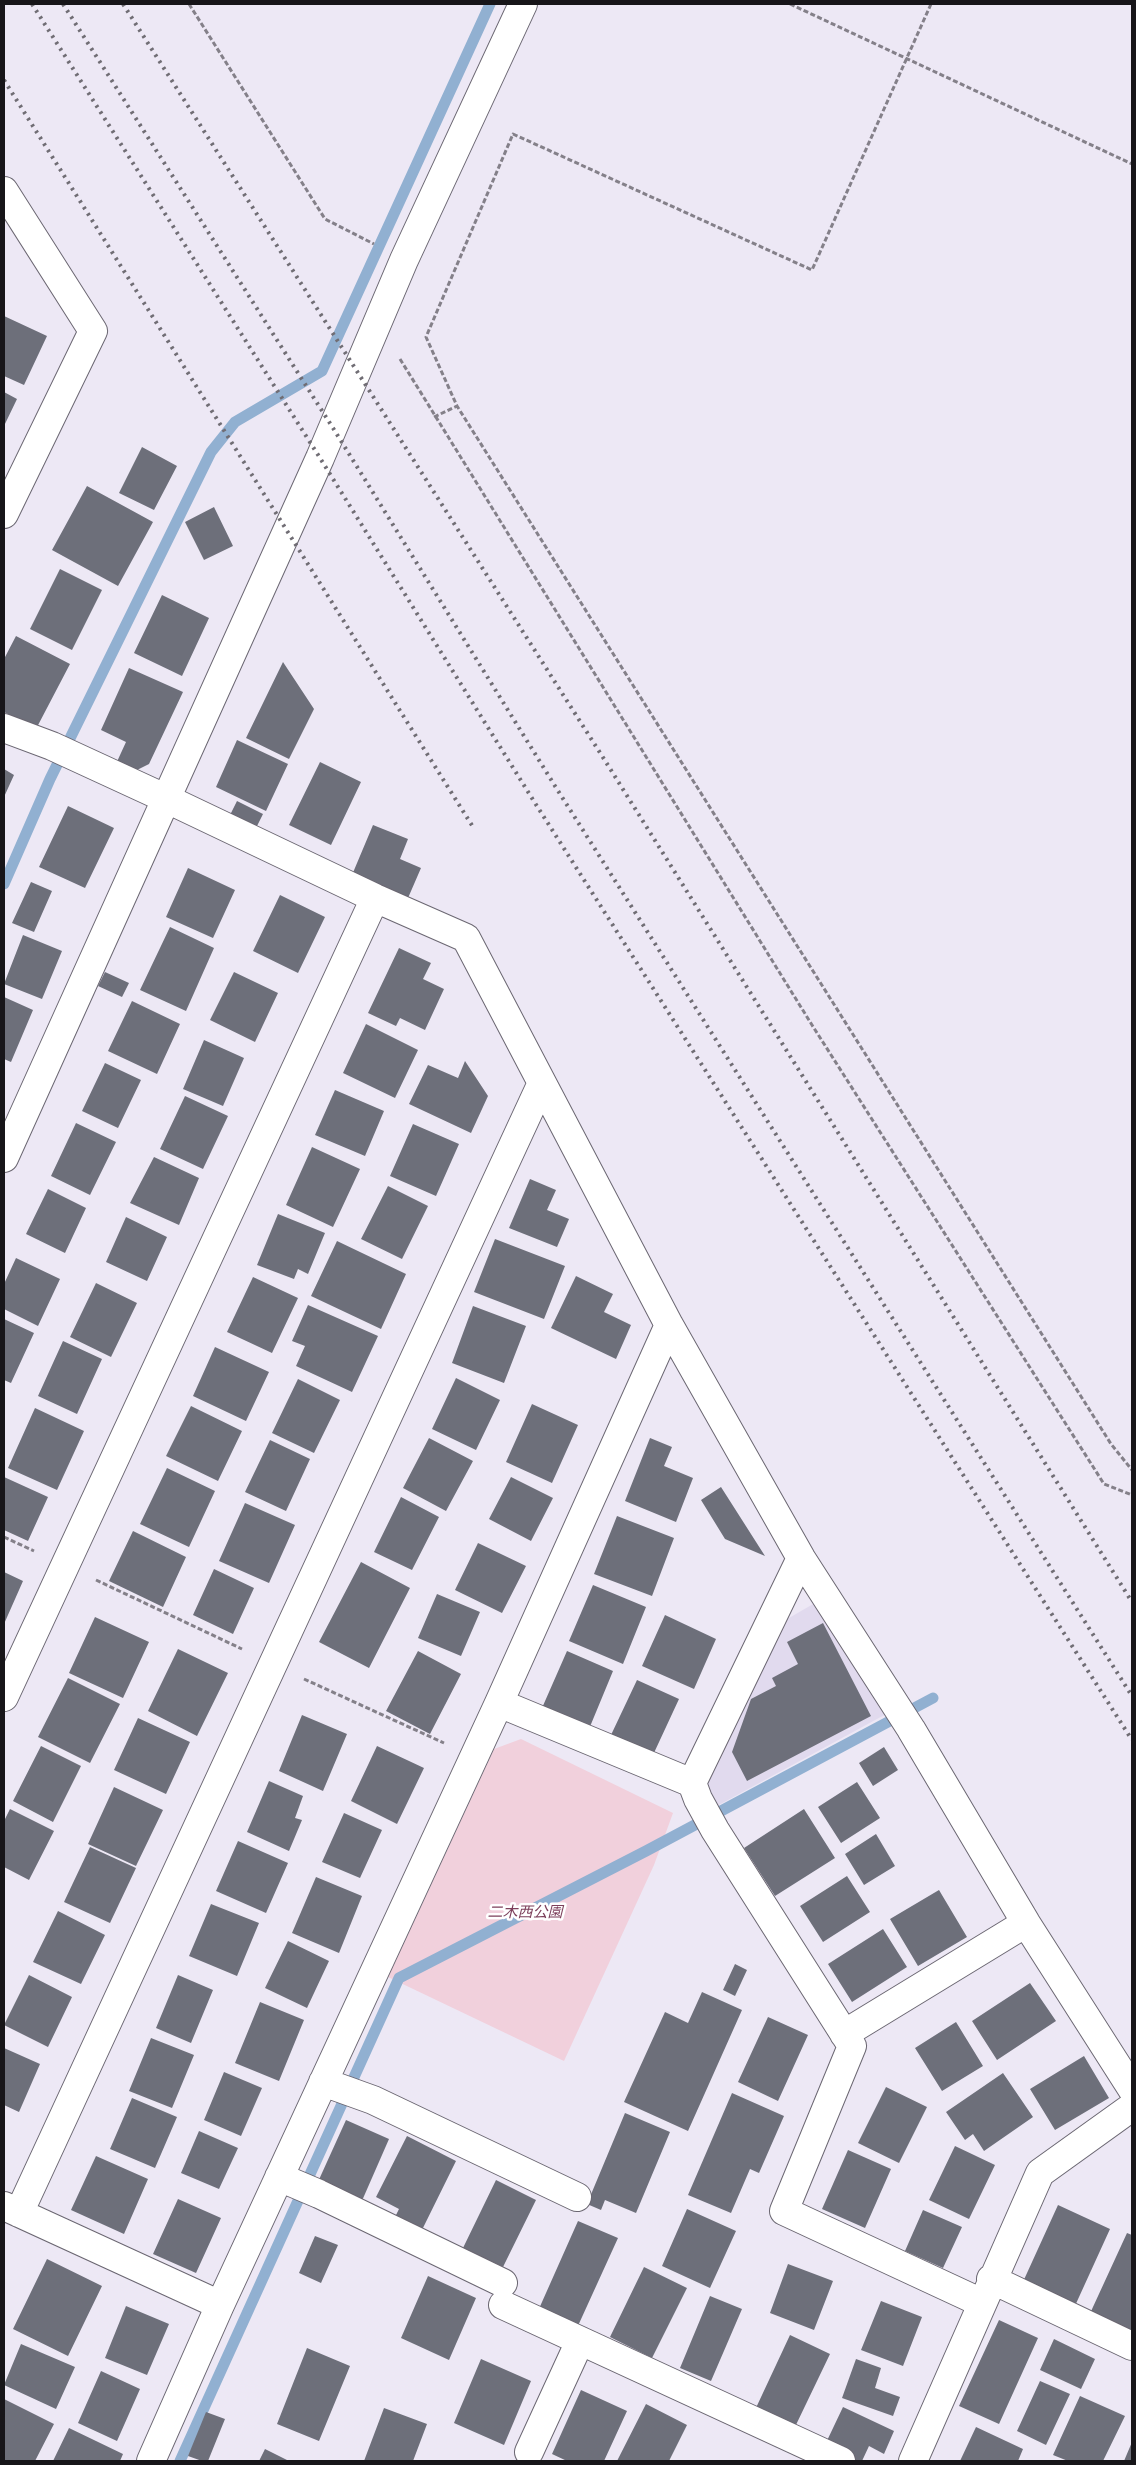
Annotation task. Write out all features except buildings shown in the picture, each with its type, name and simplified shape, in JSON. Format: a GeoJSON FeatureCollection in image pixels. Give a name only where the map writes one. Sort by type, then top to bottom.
{"type":"FeatureCollection","features":[{"type":"Feature","properties":{"kind":"street"},"geometry":{"type":"LineString","coordinates":[[4,1158],[330,436],[404,260],[522,4]]}},
{"type":"Feature","properties":{"kind":"street"},"geometry":{"type":"LineString","coordinates":[[4,191],[93,331],[4,514]]}},
{"type":"Feature","properties":{"kind":"street"},"geometry":{"type":"LineString","coordinates":[[4,728],[52,746],[167,798],[375,898],[466,938],[669,1325],[801,1558],[893,1700],[1026,1923],[1132,2089]]}},
{"type":"Feature","properties":{"kind":"street"},"geometry":{"type":"LineString","coordinates":[[4,1696],[375,898]]}},
{"type":"Feature","properties":{"kind":"street"},"geometry":{"type":"LineString","coordinates":[[220,2305],[11,2210],[272,1664],[541,1084]]}},
{"type":"Feature","properties":{"kind":"street"},"geometry":{"type":"LineString","coordinates":[[151,2461],[220,2305],[286,2180],[331,2084],[474,1757],[669,1325]]}},
{"type":"Feature","properties":{"kind":"street"},"geometry":{"type":"LineString","coordinates":[[694,1791],[801,1558]]}},
{"type":"Feature","properties":{"kind":"street"},"geometry":{"type":"LineString","coordinates":[[499,1703],[694,1791],[715,1830],[852,2046],[784,2211],[986,2291],[1132,2346]]}},
{"type":"Feature","properties":{"kind":"street"},"geometry":{"type":"LineString","coordinates":[[844,2034],[1026,1923]]}},
{"type":"Feature","properties":{"kind":"street"},"geometry":{"type":"LineString","coordinates":[[331,2084],[373,2100],[577,2197]]}},
{"type":"Feature","properties":{"kind":"street"},"geometry":{"type":"LineString","coordinates":[[913,2461],[986,2291],[1040,2173],[1132,2107]]}},
{"type":"Feature","properties":{"kind":"street"},"geometry":{"type":"LineString","coordinates":[[286,2180],[319,2194],[503,2294],[580,2341],[841,2461]]}},
{"type":"Feature","properties":{"kind":"street"},"geometry":{"type":"LineString","coordinates":[[529,2452],[580,2341]]}},
{"type":"Feature","properties":{"kind":"path"},"geometry":{"type":"LineString","coordinates":[[189,4],[325,219],[368,241]]}},
{"type":"Feature","properties":{"kind":"path"},"geometry":{"type":"LineString","coordinates":[[790,4],[1132,164]]}},
{"type":"Feature","properties":{"kind":"path"},"geometry":{"type":"LineString","coordinates":[[931,4],[812,270],[513,134],[426,337],[457,406],[1105,1436],[1132,1470]]}},
{"type":"Feature","properties":{"kind":"path"},"geometry":{"type":"LineString","coordinates":[[378,321],[434,417],[817,1034],[1104,1484],[1132,1495]]}},
{"type":"Feature","properties":{"kind":"path"},"geometry":{"type":"LineString","coordinates":[[434,417],[457,406]]}},
{"type":"Feature","properties":{"kind":"path"},"geometry":{"type":"LineString","coordinates":[[4,1537],[474,1757]]}},
{"type":"Feature","properties":{"kind":"shaded area"},"geometry":{"type":"Polygon","coordinates":[[[820,1600],[888,1713],[715,1807],[702,1791],[777,1625],[820,1600]]]}},
{"type":"Feature","properties":{"kind":"green space","name":"二木西公園"},"geometry":{"type":"Polygon","coordinates":[[[521,1739],[673,1813],[654,1865],[564,2061],[388,1977],[494,1749],[521,1739]]]}},
{"type":"Feature","properties":{"kind":"waterway"},"geometry":{"type":"LineString","coordinates":[[4,884],[50,779],[211,452],[235,422],[322,371],[490,4]]}},
{"type":"Feature","properties":{"kind":"waterway"},"geometry":{"type":"LineString","coordinates":[[180,2461],[399,1978],[646,1851],[933,1698]]}},
{"type":"Feature","properties":{"kind":"railway"},"geometry":{"type":"LineString","coordinates":[[32,4],[320,458],[535,803],[1132,1740]]}},
{"type":"Feature","properties":{"kind":"railway"},"geometry":{"type":"LineString","coordinates":[[63,4],[333,428],[555,786],[1132,1696]]}},
{"type":"Feature","properties":{"kind":"railway"},"geometry":{"type":"LineString","coordinates":[[123,4],[604,759],[1132,1602]]}},
{"type":"Feature","properties":{"kind":"railway"},"geometry":{"type":"LineString","coordinates":[[4,80],[473,827]]}}]}
